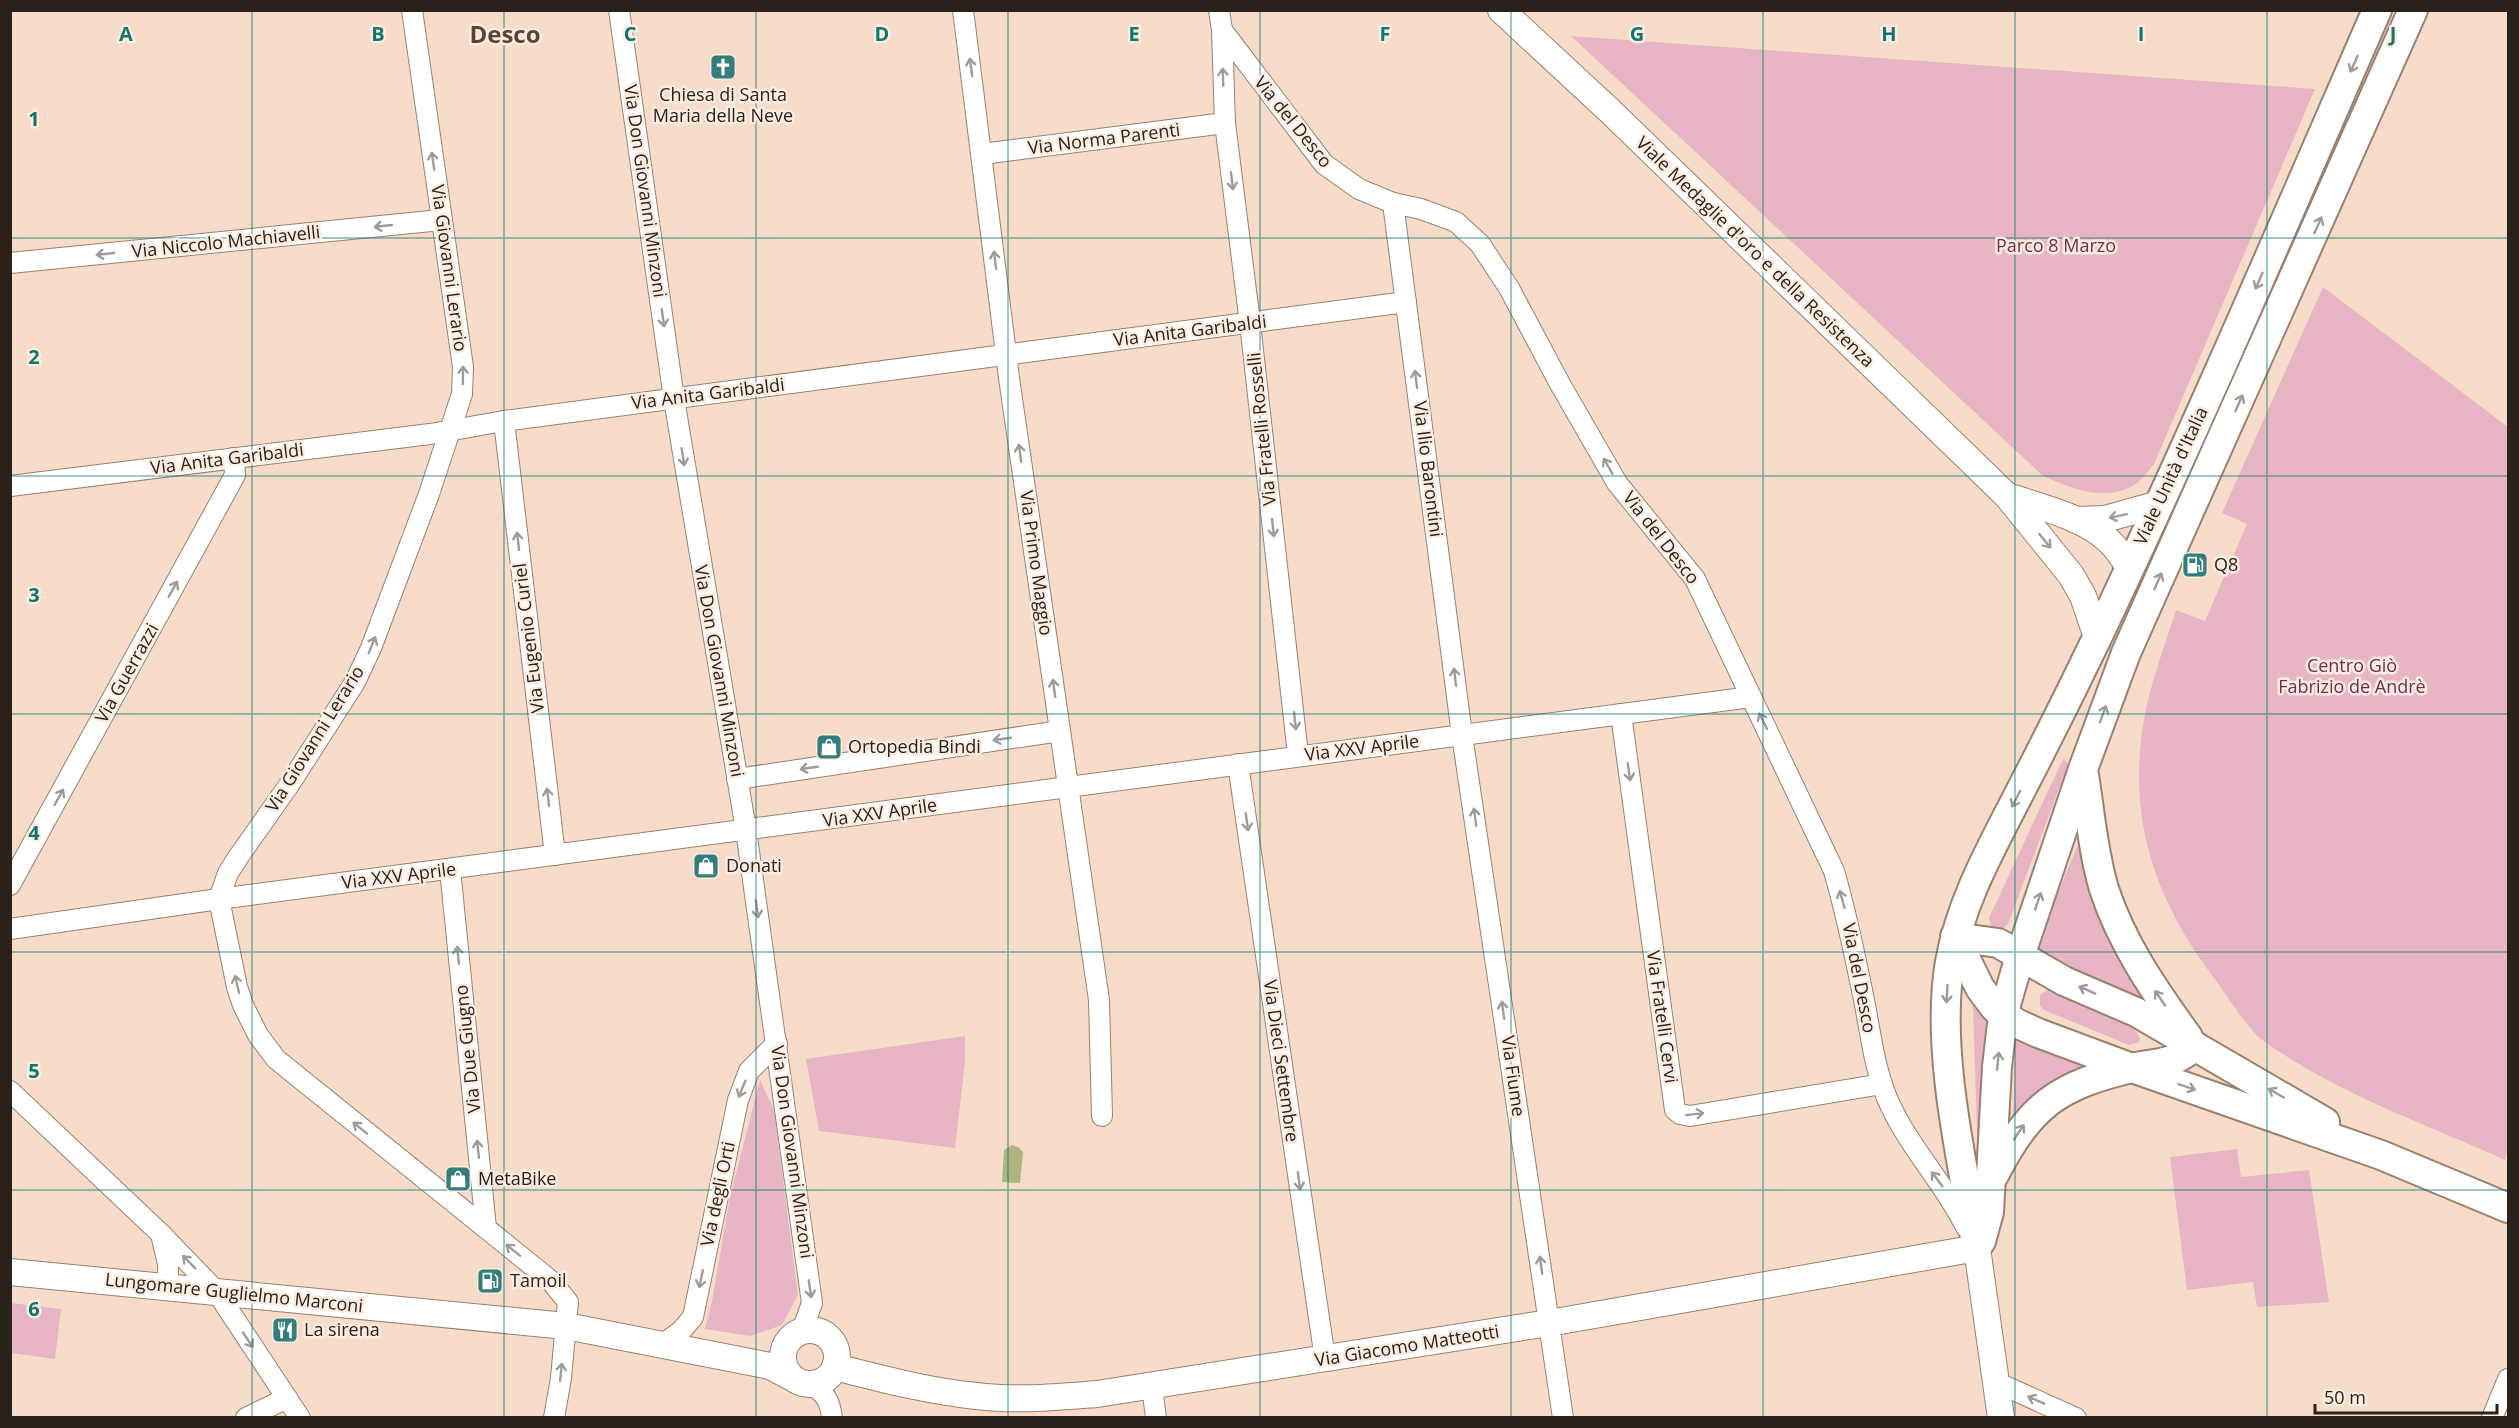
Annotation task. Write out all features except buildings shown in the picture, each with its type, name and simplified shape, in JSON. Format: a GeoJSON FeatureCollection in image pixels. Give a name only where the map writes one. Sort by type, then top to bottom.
{"type":"FeatureCollection","features":[{"type":"Feature","properties":{"kind":"main road","name":"Viale Unità d'Italia"},"geometry":{"type":"LineString","coordinates":[[1977,1248],[1953,1103],[1947,1039],[1946,990],[1955,937],[1983,865],[2097,637],[2160,504],[2378,10]]}},
{"type":"Feature","properties":{"kind":"main road","name":"Viale Unità d'Italia"},"geometry":{"type":"LineString","coordinates":[[1977,1248],[1986,1229],[1997,1067],[2003,1015],[2020,956],[2083,769],[2126,653],[2413,10]]}},
{"type":"Feature","properties":{"kind":"main road"},"geometry":{"type":"LineString","coordinates":[[2083,769],[2103,886],[2114,917],[2128,947],[2194,1046]]}},
{"type":"Feature","properties":{"kind":"main road"},"geometry":{"type":"LineString","coordinates":[[1955,937],[1998,943],[2064,981],[2136,1012],[2381,1155]]}},
{"type":"Feature","properties":{"kind":"main road"},"geometry":{"type":"LineString","coordinates":[[1955,937],[1980,988],[1995,1008],[2003,1015],[2038,1033],[2381,1155],[2508,1208]]}},
{"type":"Feature","properties":{"kind":"main road"},"geometry":{"type":"LineString","coordinates":[[1990,1183],[2017,1135],[2030,1117],[2042,1106],[2073,1086],[2132,1068],[2175,1060],[2194,1046]]}},
{"type":"Feature","properties":{"kind":"street","name":"Via Giovanni Lerario"},"geometry":{"type":"LineString","coordinates":[[219,899],[228,873],[290,784],[355,682],[396,582],[462,394],[463,367],[412,10]]}},
{"type":"Feature","properties":{"kind":"street","name":"Via Don Giovanni Minzoni"},"geometry":{"type":"LineString","coordinates":[[619,10],[674,399],[746,830],[812,1303],[796,1334]]}},
{"type":"Feature","properties":{"kind":"street","name":"Via Primo Maggio"},"geometry":{"type":"LineString","coordinates":[[963,10],[1006,355],[1099,1000],[1101,1116]]}},
{"type":"Feature","properties":{"kind":"street","name":"Viale Medaglie d'oro e della Resistenza"},"geometry":{"type":"LineString","coordinates":[[1501,10],[1618,119],[2007,496],[2071,575],[2083,596],[2097,637]]}},
{"type":"Feature","properties":{"kind":"street","name":"Via Fratelli Rosselli"},"geometry":{"type":"LineString","coordinates":[[1220,20],[1225,123],[1250,323],[1298,755]]}},
{"type":"Feature","properties":{"kind":"street","name":"Via del Desco"},"geometry":{"type":"LineString","coordinates":[[1220,20],[1324,164],[1359,189],[1393,203],[1421,209],[1456,222],[1480,244],[1509,288],[1560,384],[1617,483],[1695,579],[1834,872],[1846,913],[1882,1084],[1905,1134],[1951,1197],[1977,1248]]}},
{"type":"Feature","properties":{"kind":"street","name":"Via Norma Parenti"},"geometry":{"type":"LineString","coordinates":[[982,154],[1225,123]]}},
{"type":"Feature","properties":{"kind":"street","name":"Via Ilio Barontini"},"geometry":{"type":"LineString","coordinates":[[1393,203],[1462,735]]}},
{"type":"Feature","properties":{"kind":"street","name":"Via Niccolo Machiavelli"},"geometry":{"type":"LineString","coordinates":[[10,263],[441,220]]}},
{"type":"Feature","properties":{"kind":"street","name":"Via Anita Garibaldi"},"geometry":{"type":"LineString","coordinates":[[10,486],[450,431],[504,421],[1406,302]]}},
{"type":"Feature","properties":{"kind":"street","name":"Via Eugenio Curiel"},"geometry":{"type":"LineString","coordinates":[[504,421],[555,855]]}},
{"type":"Feature","properties":{"kind":"street","name":"Via Guerrazzi"},"geometry":{"type":"LineString","coordinates":[[10,885],[235,475],[234,458]]}},
{"type":"Feature","properties":{"kind":"street"},"geometry":{"type":"LineString","coordinates":[[2007,496],[2076,520],[2105,537],[2118,550],[2129,567],[2132,607],[2126,653]]}},
{"type":"Feature","properties":{"kind":"street"},"geometry":{"type":"LineString","coordinates":[[2076,520],[2104,519],[2160,504]]}},
{"type":"Feature","properties":{"kind":"street","name":"Via XXV Aprile"},"geometry":{"type":"LineString","coordinates":[[10,929],[1298,755],[1750,697]]}},
{"type":"Feature","properties":{"kind":"street","name":"Via Fratelli Cervi"},"geometry":{"type":"LineString","coordinates":[[1621,714],[1675,1110],[1680,1114],[1690,1116],[1882,1084]]}},
{"type":"Feature","properties":{"kind":"street"},"geometry":{"type":"LineString","coordinates":[[737,779],[1060,731]]}},
{"type":"Feature","properties":{"kind":"street","name":"Via Fiume"},"geometry":{"type":"LineString","coordinates":[[1462,735],[1563,1418]]}},
{"type":"Feature","properties":{"kind":"street","name":"Via Dieci Settembre"},"geometry":{"type":"LineString","coordinates":[[1238,764],[1325,1359]]}},
{"type":"Feature","properties":{"kind":"street","name":"Via Due Giugno"},"geometry":{"type":"LineString","coordinates":[[450,869],[486,1228]]}},
{"type":"Feature","properties":{"kind":"street"},"geometry":{"type":"LineString","coordinates":[[219,899],[237,987],[243,1005],[258,1035],[276,1059],[550,1280],[568,1302],[561,1378],[554,1418]]}},
{"type":"Feature","properties":{"kind":"street","name":"Via degli Orti"},"geometry":{"type":"LineString","coordinates":[[663,1344],[681,1331],[693,1317],[738,1100],[749,1071],[777,1043]]}},
{"type":"Feature","properties":{"kind":"street"},"geometry":{"type":"LineString","coordinates":[[10,1091],[161,1234],[216,1291],[300,1418]]}},
{"type":"Feature","properties":{"kind":"street"},"geometry":{"type":"LineString","coordinates":[[161,1234],[168,1264],[168,1287]]}},
{"type":"Feature","properties":{"kind":"street"},"geometry":{"type":"LineString","coordinates":[[1977,1248],[2001,1418]]}},
{"type":"Feature","properties":{"kind":"street","name":"Via Giacomo Matteotti"},"geometry":{"type":"LineString","coordinates":[[835,1367],[917,1388],[978,1396],[1046,1398],[1097,1394],[1549,1323],[1977,1248]]}},
{"type":"Feature","properties":{"kind":"street","name":"Lungomare Guglielmo Marconi"},"geometry":{"type":"LineString","coordinates":[[10,1272],[566,1326],[770,1366],[800,1381]]}},
{"type":"Feature","properties":{"kind":"street"},"geometry":{"type":"LineString","coordinates":[[703,1352],[764,1347],[796,1334],[817,1330],[830,1338],[837,1352],[835,1367],[825,1380],[800,1381]]}},
{"type":"Feature","properties":{"kind":"street"},"geometry":{"type":"LineString","coordinates":[[796,1334],[782,1354],[783,1362],[800,1381],[821,1391],[830,1402],[832,1418]]}},
{"type":"Feature","properties":{"kind":"street"},"geometry":{"type":"LineString","coordinates":[[2492,1418],[2508,1379]]}},
{"type":"Feature","properties":{"kind":"street"},"geometry":{"type":"LineString","coordinates":[[1996,1382],[2076,1418]]}},
{"type":"Feature","properties":{"kind":"street"},"geometry":{"type":"LineString","coordinates":[[1152,1386],[1156,1418]]}},
{"type":"Feature","properties":{"kind":"street"},"geometry":{"type":"LineString","coordinates":[[246,1418],[287,1398]]}},
{"type":"Feature","properties":{"kind":"green space","name":"Parco 8 Marzo"},"geometry":{"type":"Polygon","coordinates":[[[1571,36],[2315,89],[2154,464],[2134,485],[2111,493],[2099,493],[2076,489],[2043,476],[1571,36]]]}},
{"type":"Feature","properties":{"kind":"green space","name":"Centro Giò Fabrizio de Andrè"},"geometry":{"type":"Polygon","coordinates":[[[2323,287],[2508,427],[2508,1147],[2505,1160],[2349,1091],[2289,1058],[2255,1034],[2193,948],[2175,917],[2160,886],[2142,821],[2139,787],[2140,751],[2145,714],[2176,610],[2205,621],[2247,524],[2222,513],[2323,287]]]}},
{"type":"Feature","properties":{"kind":"green space"},"geometry":{"type":"Polygon","coordinates":[[[2063,759],[2068,765],[2008,924],[2001,929],[1994,928],[1989,918],[2063,759]]]}},
{"type":"Feature","properties":{"kind":"green space"},"geometry":{"type":"Polygon","coordinates":[[[2081,838],[2104,927],[2128,976],[2143,999],[2033,951],[2081,838]]]}},
{"type":"Feature","properties":{"kind":"green space"},"geometry":{"type":"Polygon","coordinates":[[[2050,988],[2135,1030],[2140,1038],[2139,1042],[2129,1045],[2044,1010],[2040,1006],[2040,995],[2050,988]]]}},
{"type":"Feature","properties":{"kind":"green space"},"geometry":{"type":"Polygon","coordinates":[[[1973,1004],[1989,1022],[1978,1160],[1973,1004]]]}},
{"type":"Feature","properties":{"kind":"green space"},"geometry":{"type":"Polygon","coordinates":[[[965,1036],[965,1062],[955,1148],[819,1131],[806,1059],[965,1036]]]}},
{"type":"Feature","properties":{"kind":"green space"},"geometry":{"type":"Polygon","coordinates":[[[2015,1039],[2096,1066],[2024,1105],[2013,1118],[2015,1039]]]}},
{"type":"Feature","properties":{"kind":"green space"},"geometry":{"type":"Polygon","coordinates":[[[760,1080],[774,1110],[798,1295],[782,1325],[750,1336],[705,1329],[730,1197],[760,1080]]]}},
{"type":"Feature","properties":{"kind":"green space"},"geometry":{"type":"Polygon","coordinates":[[[2237,1149],[2241,1177],[2309,1170],[2329,1302],[2257,1307],[2253,1282],[2187,1290],[2170,1157],[2237,1149]]]}},
{"type":"Feature","properties":{"kind":"green space"},"geometry":{"type":"Polygon","coordinates":[[[11,1303],[61,1309],[55,1359],[11,1353],[11,1303]]]}},
{"type":"Feature","properties":{"kind":"shaded area"},"geometry":{"type":"Polygon","coordinates":[[[1012,1145],[1023,1152],[1020,1183],[1002,1182],[1004,1150],[1012,1145]]]}},
{"type":"Feature","properties":{"kind":"place","name":"Chiesa di Santa Maria della Neve"},"geometry":{"type":"Point","coordinates":[723,67]}},
{"type":"Feature","properties":{"kind":"place","name":"Q8"},"geometry":{"type":"Point","coordinates":[2195,565]}},
{"type":"Feature","properties":{"kind":"place","name":"Ortopedia Bindi"},"geometry":{"type":"Point","coordinates":[829,747]}},
{"type":"Feature","properties":{"kind":"place","name":"Donati"},"geometry":{"type":"Point","coordinates":[706,866]}},
{"type":"Feature","properties":{"kind":"place","name":"MetaBike"},"geometry":{"type":"Point","coordinates":[458,1179]}},
{"type":"Feature","properties":{"kind":"place","name":"Tamoil"},"geometry":{"type":"Point","coordinates":[490,1281]}},
{"type":"Feature","properties":{"kind":"place","name":"La sirena"},"geometry":{"type":"Point","coordinates":[285,1330]}},
{"type":"Feature","properties":{"kind":"district","name":"Desco"},"geometry":{"type":"Point","coordinates":[505,35]}}]}
